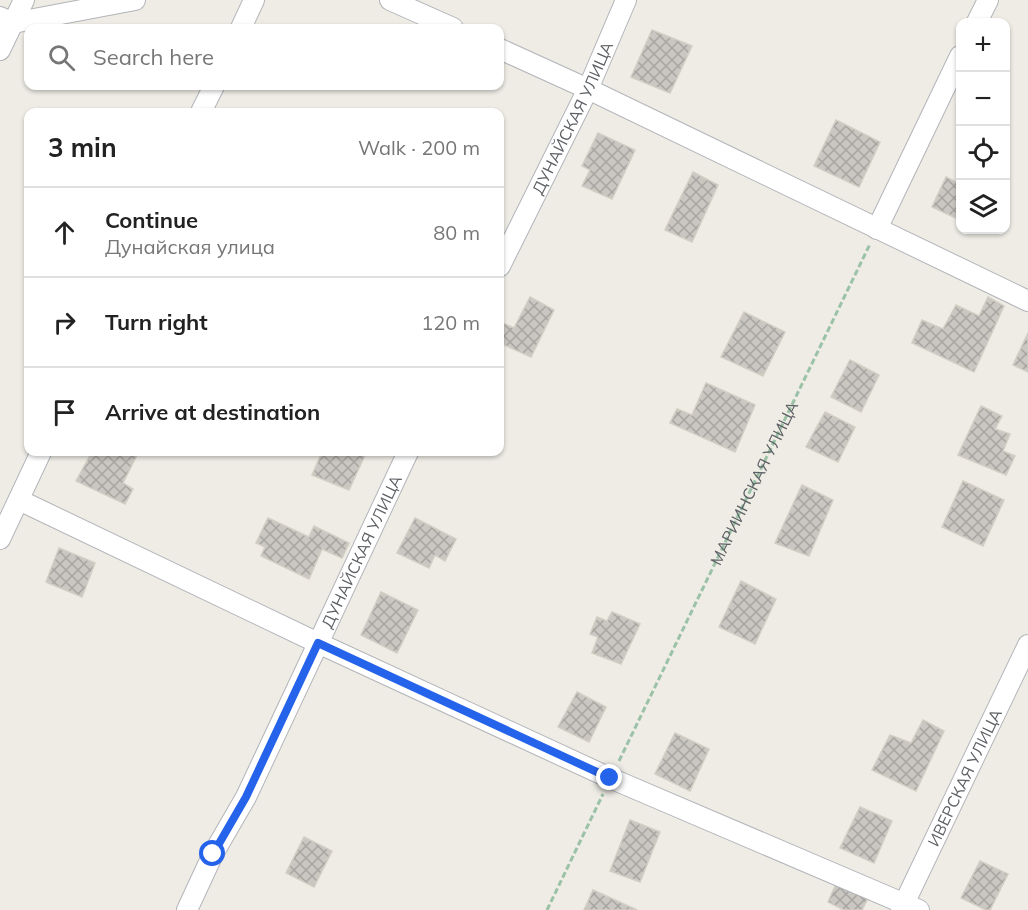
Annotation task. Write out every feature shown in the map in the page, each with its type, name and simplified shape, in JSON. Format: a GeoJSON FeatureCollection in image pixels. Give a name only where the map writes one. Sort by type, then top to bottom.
{"type":"FeatureCollection","features":[{"type":"Feature","properties":{"kind":"street"},"geometry":{"type":"LineString","coordinates":[[0,50],[6,20],[24,0]]}},
{"type":"Feature","properties":{"kind":"street"},"geometry":{"type":"LineString","coordinates":[[6,20],[135,0]]}},
{"type":"Feature","properties":{"kind":"street"},"geometry":{"type":"LineString","coordinates":[[242,24],[254,0]]}},
{"type":"Feature","properties":{"kind":"street"},"geometry":{"type":"LineString","coordinates":[[390,0],[444,24]]}},
{"type":"Feature","properties":{"kind":"street","name":"ДУНАЙСКАЯ УЛИЦА"},"geometry":{"type":"LineString","coordinates":[[504,258],[588,89],[626,0]]}},
{"type":"Feature","properties":{"kind":"street"},"geometry":{"type":"LineString","coordinates":[[979,18],[988,0]]}},
{"type":"Feature","properties":{"kind":"street"},"geometry":{"type":"LineString","coordinates":[[504,51],[1028,301]]}},
{"type":"Feature","properties":{"kind":"street"},"geometry":{"type":"LineString","coordinates":[[877,229],[956,64]]}},
{"type":"Feature","properties":{"kind":"street"},"geometry":{"type":"LineString","coordinates":[[203,108],[212,90]]}},
{"type":"Feature","properties":{"kind":"street"},"geometry":{"type":"LineString","coordinates":[[0,539],[39,456]]}},
{"type":"Feature","properties":{"kind":"street","name":"ДУНАЙСКАЯ УЛИЦА"},"geometry":{"type":"LineString","coordinates":[[187,910],[213,854],[246,797],[406,456]]}},
{"type":"Feature","properties":{"kind":"street"},"geometry":{"type":"LineString","coordinates":[[19,500],[318,643],[610,778],[908,908]]}},
{"type":"Feature","properties":{"kind":"street","name":"ИВЕРСКАЯ УЛИЦА"},"geometry":{"type":"LineString","coordinates":[[908,908],[1028,645]]}},
{"type":"Feature","properties":{"kind":"path","name":"МАРИИНСКАЯ УЛИЦА"},"geometry":{"type":"LineString","coordinates":[[547,910],[877,229]]}},
{"type":"Feature","properties":{"kind":"building"},"geometry":{"type":"Polygon","coordinates":[[[652,30],[692,46],[670,93],[631,77],[652,30]]]}},
{"type":"Feature","properties":{"kind":"building"},"geometry":{"type":"Polygon","coordinates":[[[836,120],[880,142],[859,187],[814,166],[836,120]]]}},
{"type":"Feature","properties":{"kind":"building"},"geometry":{"type":"Polygon","coordinates":[[[598,133],[635,150],[612,199],[582,186],[590,170],[582,166],[598,133]]]}},
{"type":"Feature","properties":{"kind":"building"},"geometry":{"type":"Polygon","coordinates":[[[693,172],[718,185],[692,242],[665,230],[693,172]]]}},
{"type":"Feature","properties":{"kind":"building"},"geometry":{"type":"Polygon","coordinates":[[[946,177],[956,182],[956,218],[932,207],[946,177]]]}},
{"type":"Feature","properties":{"kind":"building"},"geometry":{"type":"Polygon","coordinates":[[[530,297],[554,310],[531,357],[504,345],[504,324],[514,328],[530,297]]]}},
{"type":"Feature","properties":{"kind":"building"},"geometry":{"type":"Polygon","coordinates":[[[988,297],[1004,306],[974,372],[912,343],[922,320],[943,329],[956,305],[979,316],[988,297]]]}},
{"type":"Feature","properties":{"kind":"building"},"geometry":{"type":"Polygon","coordinates":[[[744,312],[785,332],[763,376],[721,357],[744,312]]]}},
{"type":"Feature","properties":{"kind":"building"},"geometry":{"type":"Polygon","coordinates":[[[1028,333],[1028,372],[1013,365],[1028,333]]]}},
{"type":"Feature","properties":{"kind":"building"},"geometry":{"type":"Polygon","coordinates":[[[850,360],[879,375],[861,412],[831,397],[850,360]]]}},
{"type":"Feature","properties":{"kind":"building"},"geometry":{"type":"Polygon","coordinates":[[[706,383],[755,405],[735,452],[670,423],[677,409],[692,415],[706,383]]]}},
{"type":"Feature","properties":{"kind":"building"},"geometry":{"type":"Polygon","coordinates":[[[981,406],[1002,416],[995,429],[1010,434],[1003,451],[1015,456],[1006,475],[958,455],[981,406]]]}},
{"type":"Feature","properties":{"kind":"building"},"geometry":{"type":"Polygon","coordinates":[[[825,412],[855,427],[838,462],[806,447],[825,412]]]}},
{"type":"Feature","properties":{"kind":"building"},"geometry":{"type":"Polygon","coordinates":[[[90,456],[136,456],[123,483],[133,489],[125,504],[76,481],[90,456]]]}},
{"type":"Feature","properties":{"kind":"building"},"geometry":{"type":"Polygon","coordinates":[[[320,456],[365,456],[349,490],[312,475],[320,456]]]}},
{"type":"Feature","properties":{"kind":"building"},"geometry":{"type":"Polygon","coordinates":[[[963,481],[1004,500],[983,546],[942,527],[963,481]]]}},
{"type":"Feature","properties":{"kind":"building"},"geometry":{"type":"Polygon","coordinates":[[[802,485],[833,500],[809,556],[775,543],[802,485]]]}},
{"type":"Feature","properties":{"kind":"building"},"geometry":{"type":"Polygon","coordinates":[[[268,518],[309,537],[314,526],[349,543],[342,558],[322,549],[309,579],[261,556],[265,547],[256,543],[268,518]]]}},
{"type":"Feature","properties":{"kind":"building"},"geometry":{"type":"Polygon","coordinates":[[[415,518],[456,539],[445,561],[435,555],[429,568],[397,553],[415,518]]]}},
{"type":"Feature","properties":{"kind":"building"},"geometry":{"type":"Polygon","coordinates":[[[59,548],[95,563],[82,597],[46,582],[59,548]]]}},
{"type":"Feature","properties":{"kind":"building"},"geometry":{"type":"Polygon","coordinates":[[[741,581],[776,599],[755,644],[719,627],[741,581]]]}},
{"type":"Feature","properties":{"kind":"building"},"geometry":{"type":"Polygon","coordinates":[[[381,592],[418,610],[397,653],[361,635],[381,592]]]}},
{"type":"Feature","properties":{"kind":"building"},"geometry":{"type":"Polygon","coordinates":[[[612,612],[640,624],[621,664],[592,653],[598,637],[590,634],[597,617],[607,621],[612,612]]]}},
{"type":"Feature","properties":{"kind":"building"},"geometry":{"type":"Polygon","coordinates":[[[577,692],[606,707],[589,742],[558,727],[577,692]]]}},
{"type":"Feature","properties":{"kind":"building"},"geometry":{"type":"Polygon","coordinates":[[[923,720],[944,731],[916,791],[872,770],[890,735],[911,743],[923,720]]]}},
{"type":"Feature","properties":{"kind":"building"},"geometry":{"type":"Polygon","coordinates":[[[675,733],[709,749],[690,791],[655,774],[675,733]]]}},
{"type":"Feature","properties":{"kind":"building"},"geometry":{"type":"Polygon","coordinates":[[[860,807],[892,821],[874,863],[840,848],[860,807]]]}},
{"type":"Feature","properties":{"kind":"building"},"geometry":{"type":"Polygon","coordinates":[[[630,820],[660,832],[640,882],[610,871],[630,820]]]}},
{"type":"Feature","properties":{"kind":"building"},"geometry":{"type":"Polygon","coordinates":[[[304,837],[332,851],[314,887],[286,873],[304,837]]]}},
{"type":"Feature","properties":{"kind":"building"},"geometry":{"type":"Polygon","coordinates":[[[980,861],[1008,874],[990,910],[961,898],[980,861]]]}},
{"type":"Feature","properties":{"kind":"building"},"geometry":{"type":"Polygon","coordinates":[[[836,884],[868,898],[862,910],[844,910],[828,902],[836,884]]]}},
{"type":"Feature","properties":{"kind":"building"},"geometry":{"type":"Polygon","coordinates":[[[593,890],[637,910],[584,910],[593,890]]]}},
{"type":"Feature","properties":{"kind":"route"},"geometry":{"type":"LineString","coordinates":[[213,854],[246,797],[318,643],[610,778]]}}]}
